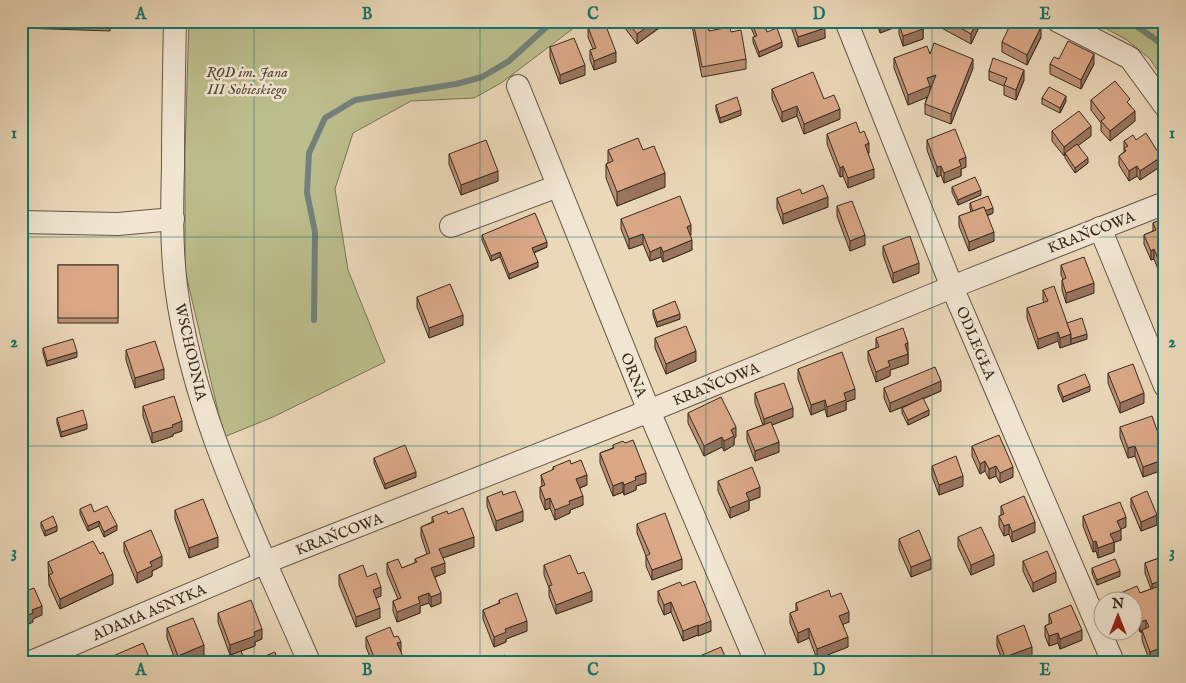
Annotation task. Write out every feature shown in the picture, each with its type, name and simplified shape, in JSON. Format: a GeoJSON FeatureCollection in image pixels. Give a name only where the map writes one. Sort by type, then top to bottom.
{"type":"FeatureCollection","features":[{"type":"Feature","properties":{"kind":"street","name":"WSCHODNIA"},"geometry":{"type":"LineString","coordinates":[[175,21],[173,254],[183,330],[204,405],[221,455],[246,520],[309,662]]}},
{"type":"Feature","properties":{"kind":"street","name":"ODLEGŁA"},"geometry":{"type":"LineString","coordinates":[[846,21],[952,286],[1112,662]]}},
{"type":"Feature","properties":{"kind":"street"},"geometry":{"type":"LineString","coordinates":[[1058,21],[1130,58],[1165,106]]}},
{"type":"Feature","properties":{"kind":"street","name":"ORNA"},"geometry":{"type":"LineString","coordinates":[[518,86],[649,411],[756,662]]}},
{"type":"Feature","properties":{"kind":"street"},"geometry":{"type":"LineString","coordinates":[[451,226],[558,186]]}},
{"type":"Feature","properties":{"kind":"street","name":"KRAŃCOWA"},"geometry":{"type":"LineString","coordinates":[[266,562],[649,411],[952,286],[1165,203]]}},
{"type":"Feature","properties":{"kind":"street"},"geometry":{"type":"LineString","coordinates":[[21,222],[118,224],[173,219]]}},
{"type":"Feature","properties":{"kind":"street"},"geometry":{"type":"LineString","coordinates":[[1100,228],[1165,386]]}},
{"type":"Feature","properties":{"kind":"street","name":"ADAMA ASNYKA"},"geometry":{"type":"LineString","coordinates":[[31,662],[266,562]]}},
{"type":"Feature","properties":{"kind":"green space","name":"ROD im. Jana III Sobieskiego"},"geometry":{"type":"Polygon","coordinates":[[[189,21],[583,21],[501,83],[474,98],[411,101],[353,133],[335,189],[348,270],[385,362],[273,417],[224,437],[185,270],[185,151],[189,21]]]}},
{"type":"Feature","properties":{"kind":"green space"},"geometry":{"type":"Polygon","coordinates":[[[1092,21],[1165,21],[1165,82],[1150,59],[1127,40],[1092,21]]]}},
{"type":"Feature","properties":{"kind":"building"},"geometry":{"type":"Polygon","coordinates":[[[21,21],[111,21],[110,26],[21,23],[21,21]]]}},
{"type":"Feature","properties":{"kind":"building"},"geometry":{"type":"Polygon","coordinates":[[[604,21],[616,52],[594,61],[590,50],[596,48],[588,27],[604,21]]]}},
{"type":"Feature","properties":{"kind":"building"},"geometry":{"type":"Polygon","coordinates":[[[627,21],[655,21],[637,34],[627,21]]]}},
{"type":"Feature","properties":{"kind":"building"},"geometry":{"type":"Polygon","coordinates":[[[693,21],[707,21],[709,31],[730,27],[731,32],[741,30],[746,59],[702,67],[693,21]]]}},
{"type":"Feature","properties":{"kind":"building"},"geometry":{"type":"Polygon","coordinates":[[[751,21],[763,21],[767,32],[777,28],[782,42],[759,52],[753,37],[757,36],[751,21]]]}},
{"type":"Feature","properties":{"kind":"building"},"geometry":{"type":"Polygon","coordinates":[[[792,21],[823,21],[825,28],[798,37],[792,21]]]}},
{"type":"Feature","properties":{"kind":"building"},"geometry":{"type":"Polygon","coordinates":[[[906,21],[923,21],[923,29],[903,36],[899,24],[906,21]]]}},
{"type":"Feature","properties":{"kind":"building"},"geometry":{"type":"Polygon","coordinates":[[[948,21],[977,21],[971,34],[948,21]]]}},
{"type":"Feature","properties":{"kind":"building"},"geometry":{"type":"Polygon","coordinates":[[[1012,21],[1029,21],[1041,27],[1027,55],[1002,42],[1012,21]]]}},
{"type":"Feature","properties":{"kind":"building"},"geometry":{"type":"Polygon","coordinates":[[[574,38],[585,65],[560,75],[550,47],[574,38]]]}},
{"type":"Feature","properties":{"kind":"building"},"geometry":{"type":"Polygon","coordinates":[[[1068,41],[1094,54],[1081,80],[1050,64],[1054,57],[1059,59],[1068,41]]]}},
{"type":"Feature","properties":{"kind":"building"},"geometry":{"type":"Polygon","coordinates":[[[934,43],[973,59],[951,114],[925,104],[936,75],[927,78],[930,86],[908,95],[894,58],[927,46],[930,54],[934,43]]]}},
{"type":"Feature","properties":{"kind":"building"},"geometry":{"type":"Polygon","coordinates":[[[993,58],[1024,70],[1016,90],[1004,85],[1007,78],[989,71],[993,58]]]}},
{"type":"Feature","properties":{"kind":"building"},"geometry":{"type":"Polygon","coordinates":[[[813,72],[824,99],[834,95],[840,109],[804,124],[797,106],[782,112],[772,89],[813,72]]]}},
{"type":"Feature","properties":{"kind":"building"},"geometry":{"type":"Polygon","coordinates":[[[1115,81],[1130,99],[1127,102],[1135,111],[1110,131],[1101,121],[1105,118],[1091,100],[1115,81]]]}},
{"type":"Feature","properties":{"kind":"building"},"geometry":{"type":"Polygon","coordinates":[[[1049,87],[1066,96],[1060,108],[1042,98],[1049,87]]]}},
{"type":"Feature","properties":{"kind":"building"},"geometry":{"type":"Polygon","coordinates":[[[737,97],[741,110],[720,118],[716,105],[737,97]]]}},
{"type":"Feature","properties":{"kind":"building"},"geometry":{"type":"Polygon","coordinates":[[[1079,111],[1091,126],[1064,147],[1052,131],[1079,111]]]}},
{"type":"Feature","properties":{"kind":"building"},"geometry":{"type":"Polygon","coordinates":[[[856,122],[860,133],[864,131],[869,143],[865,145],[874,169],[848,178],[843,166],[840,168],[827,134],[856,122]]]}},
{"type":"Feature","properties":{"kind":"building"},"geometry":{"type":"Polygon","coordinates":[[[955,129],[966,157],[959,160],[961,166],[944,173],[941,166],[937,167],[927,140],[955,129]]]}},
{"type":"Feature","properties":{"kind":"building"},"geometry":{"type":"Polygon","coordinates":[[[1146,133],[1161,157],[1140,171],[1137,166],[1129,171],[1119,156],[1126,151],[1124,148],[1128,146],[1124,141],[1133,135],[1136,140],[1146,133]]]}},
{"type":"Feature","properties":{"kind":"building"},"geometry":{"type":"Polygon","coordinates":[[[638,138],[643,150],[654,146],[665,173],[617,192],[606,164],[613,161],[608,150],[638,138]]]}},
{"type":"Feature","properties":{"kind":"building"},"geometry":{"type":"Polygon","coordinates":[[[486,140],[498,171],[461,185],[449,154],[486,140]]]}},
{"type":"Feature","properties":{"kind":"building"},"geometry":{"type":"Polygon","coordinates":[[[1077,144],[1088,158],[1075,168],[1065,153],[1077,144]]]}},
{"type":"Feature","properties":{"kind":"building"},"geometry":{"type":"Polygon","coordinates":[[[975,177],[981,190],[958,200],[952,187],[975,177]]]}},
{"type":"Feature","properties":{"kind":"building"},"geometry":{"type":"Polygon","coordinates":[[[823,185],[828,197],[783,214],[777,198],[800,189],[802,194],[823,185]]]}},
{"type":"Feature","properties":{"kind":"building"},"geometry":{"type":"Polygon","coordinates":[[[680,196],[691,225],[687,227],[692,240],[663,252],[661,247],[650,252],[643,234],[629,239],[621,219],[680,196]]]}},
{"type":"Feature","properties":{"kind":"building"},"geometry":{"type":"Polygon","coordinates":[[[988,196],[993,208],[985,211],[984,207],[973,211],[970,203],[988,196]]]}},
{"type":"Feature","properties":{"kind":"building"},"geometry":{"type":"Polygon","coordinates":[[[852,201],[865,235],[850,241],[837,206],[852,201]]]}},
{"type":"Feature","properties":{"kind":"building"},"geometry":{"type":"Polygon","coordinates":[[[984,207],[994,232],[969,242],[959,216],[984,207]]]}},
{"type":"Feature","properties":{"kind":"building"},"geometry":{"type":"Polygon","coordinates":[[[535,213],[547,242],[532,248],[538,262],[509,274],[500,252],[491,256],[482,235],[535,213]]]}},
{"type":"Feature","properties":{"kind":"building"},"geometry":{"type":"Polygon","coordinates":[[[1165,218],[1165,256],[1158,259],[1154,249],[1151,251],[1144,235],[1156,230],[1153,223],[1165,218]]]}},
{"type":"Feature","properties":{"kind":"building"},"geometry":{"type":"Polygon","coordinates":[[[910,236],[919,263],[893,273],[883,246],[910,236]]]}},
{"type":"Feature","properties":{"kind":"building"},"geometry":{"type":"Polygon","coordinates":[[[1084,257],[1094,283],[1066,293],[1062,280],[1066,278],[1061,265],[1084,257]]]}},
{"type":"Feature","properties":{"kind":"building"},"geometry":{"type":"Polygon","coordinates":[[[58,265],[118,265],[118,318],[58,318],[58,265]]]}},
{"type":"Feature","properties":{"kind":"building"},"geometry":{"type":"Polygon","coordinates":[[[450,284],[463,315],[429,328],[417,297],[450,284]]]}},
{"type":"Feature","properties":{"kind":"building"},"geometry":{"type":"Polygon","coordinates":[[[1054,286],[1071,334],[1060,338],[1058,332],[1038,339],[1027,308],[1048,301],[1043,290],[1054,286]]]}},
{"type":"Feature","properties":{"kind":"building"},"geometry":{"type":"Polygon","coordinates":[[[675,301],[680,314],[657,322],[653,310],[675,301]]]}},
{"type":"Feature","properties":{"kind":"building"},"geometry":{"type":"Polygon","coordinates":[[[1082,318],[1087,334],[1071,339],[1067,323],[1082,318]]]}},
{"type":"Feature","properties":{"kind":"building"},"geometry":{"type":"Polygon","coordinates":[[[686,326],[696,351],[666,364],[655,338],[686,326]]]}},
{"type":"Feature","properties":{"kind":"building"},"geometry":{"type":"Polygon","coordinates":[[[903,328],[908,343],[905,344],[908,354],[888,361],[890,366],[876,372],[868,351],[879,347],[876,338],[903,328]]]}},
{"type":"Feature","properties":{"kind":"building"},"geometry":{"type":"Polygon","coordinates":[[[73,339],[77,352],[47,361],[43,348],[73,339]]]}},
{"type":"Feature","properties":{"kind":"building"},"geometry":{"type":"Polygon","coordinates":[[[155,341],[164,369],[135,378],[126,350],[155,341]]]}},
{"type":"Feature","properties":{"kind":"building"},"geometry":{"type":"Polygon","coordinates":[[[842,352],[855,389],[844,393],[846,400],[827,407],[825,400],[811,405],[798,369],[842,352]]]}},
{"type":"Feature","properties":{"kind":"building"},"geometry":{"type":"Polygon","coordinates":[[[1133,364],[1144,393],[1120,403],[1108,373],[1133,364]]]}},
{"type":"Feature","properties":{"kind":"building"},"geometry":{"type":"Polygon","coordinates":[[[935,367],[941,381],[890,403],[884,388],[935,367]]]}},
{"type":"Feature","properties":{"kind":"building"},"geometry":{"type":"Polygon","coordinates":[[[1085,374],[1090,386],[1063,397],[1058,385],[1085,374]]]}},
{"type":"Feature","properties":{"kind":"building"},"geometry":{"type":"Polygon","coordinates":[[[784,383],[793,408],[764,419],[755,393],[784,383]]]}},
{"type":"Feature","properties":{"kind":"building"},"geometry":{"type":"Polygon","coordinates":[[[21,396],[23,396],[25,442],[21,442],[21,396]]]}},
{"type":"Feature","properties":{"kind":"building"},"geometry":{"type":"Polygon","coordinates":[[[174,396],[182,421],[172,425],[173,427],[152,433],[143,406],[174,396]]]}},
{"type":"Feature","properties":{"kind":"building"},"geometry":{"type":"Polygon","coordinates":[[[721,397],[736,427],[731,430],[734,436],[724,441],[722,437],[704,446],[688,413],[721,397]]]}},
{"type":"Feature","properties":{"kind":"building"},"geometry":{"type":"Polygon","coordinates":[[[923,398],[929,410],[908,420],[902,408],[923,398]]]}},
{"type":"Feature","properties":{"kind":"building"},"geometry":{"type":"Polygon","coordinates":[[[83,410],[87,424],[61,432],[57,418],[83,410]]]}},
{"type":"Feature","properties":{"kind":"building"},"geometry":{"type":"Polygon","coordinates":[[[1152,416],[1158,433],[1163,431],[1165,434],[1165,459],[1143,467],[1135,446],[1128,448],[1120,427],[1152,416]]]}},
{"type":"Feature","properties":{"kind":"building"},"geometry":{"type":"Polygon","coordinates":[[[771,422],[779,442],[755,451],[747,431],[771,422]]]}},
{"type":"Feature","properties":{"kind":"building"},"geometry":{"type":"Polygon","coordinates":[[[999,435],[1013,467],[1000,473],[996,466],[989,469],[985,461],[980,464],[972,446],[999,435]]]}},
{"type":"Feature","properties":{"kind":"building"},"geometry":{"type":"Polygon","coordinates":[[[633,440],[646,473],[635,477],[636,480],[624,485],[623,482],[613,486],[600,453],[614,448],[613,445],[623,441],[625,443],[633,440]]]}},
{"type":"Feature","properties":{"kind":"building"},"geometry":{"type":"Polygon","coordinates":[[[405,445],[416,472],[385,484],[374,458],[405,445]]]}},
{"type":"Feature","properties":{"kind":"building"},"geometry":{"type":"Polygon","coordinates":[[[956,456],[963,476],[939,485],[932,466],[956,456]]]}},
{"type":"Feature","properties":{"kind":"building"},"geometry":{"type":"Polygon","coordinates":[[[570,460],[571,464],[581,460],[587,475],[576,479],[583,496],[569,501],[570,504],[555,510],[550,498],[545,500],[540,487],[545,485],[541,475],[554,469],[553,467],[570,460]]]}},
{"type":"Feature","properties":{"kind":"building"},"geometry":{"type":"Polygon","coordinates":[[[752,467],[760,487],[746,493],[749,500],[730,508],[718,481],[752,467]]]}},
{"type":"Feature","properties":{"kind":"building"},"geometry":{"type":"Polygon","coordinates":[[[502,491],[503,495],[515,491],[523,511],[496,521],[487,497],[502,491]]]}},
{"type":"Feature","properties":{"kind":"building"},"geometry":{"type":"Polygon","coordinates":[[[1147,491],[1157,515],[1141,522],[1131,498],[1147,491]]]}},
{"type":"Feature","properties":{"kind":"building"},"geometry":{"type":"Polygon","coordinates":[[[1024,496],[1035,522],[1012,532],[1009,524],[1004,526],[999,516],[1004,514],[1001,506],[1024,496]]]}},
{"type":"Feature","properties":{"kind":"building"},"geometry":{"type":"Polygon","coordinates":[[[203,499],[218,537],[189,548],[175,510],[203,499]]]}},
{"type":"Feature","properties":{"kind":"building"},"geometry":{"type":"Polygon","coordinates":[[[1120,502],[1126,517],[1117,521],[1121,530],[1110,534],[1114,542],[1098,548],[1096,541],[1093,542],[1083,516],[1120,502]]]}},
{"type":"Feature","properties":{"kind":"building"},"geometry":{"type":"Polygon","coordinates":[[[91,504],[94,512],[107,506],[117,525],[104,532],[99,521],[88,526],[80,509],[91,504]]]}},
{"type":"Feature","properties":{"kind":"building"},"geometry":{"type":"Polygon","coordinates":[[[463,508],[474,537],[439,549],[445,563],[431,568],[441,593],[431,597],[429,593],[418,597],[420,603],[397,612],[393,601],[401,598],[387,563],[398,559],[402,568],[417,562],[415,559],[430,553],[421,527],[434,522],[432,517],[447,511],[448,514],[463,508]]]}},
{"type":"Feature","properties":{"kind":"building"},"geometry":{"type":"Polygon","coordinates":[[[665,513],[682,559],[652,570],[646,556],[650,554],[637,524],[665,513]]]}},
{"type":"Feature","properties":{"kind":"building"},"geometry":{"type":"Polygon","coordinates":[[[53,516],[57,526],[45,531],[41,522],[53,516]]]}},
{"type":"Feature","properties":{"kind":"building"},"geometry":{"type":"Polygon","coordinates":[[[981,527],[994,555],[971,565],[958,537],[981,527]]]}},
{"type":"Feature","properties":{"kind":"building"},"geometry":{"type":"Polygon","coordinates":[[[151,530],[162,556],[150,562],[152,566],[137,573],[124,542],[151,530]]]}},
{"type":"Feature","properties":{"kind":"building"},"geometry":{"type":"Polygon","coordinates":[[[919,530],[931,559],[911,567],[899,539],[919,530]]]}},
{"type":"Feature","properties":{"kind":"building"},"geometry":{"type":"Polygon","coordinates":[[[93,541],[100,554],[103,552],[113,574],[60,599],[49,575],[53,573],[48,562],[93,541]]]}},
{"type":"Feature","properties":{"kind":"building"},"geometry":{"type":"Polygon","coordinates":[[[1047,551],[1056,572],[1033,583],[1023,561],[1047,551]]]}},
{"type":"Feature","properties":{"kind":"building"},"geometry":{"type":"Polygon","coordinates":[[[570,555],[578,574],[584,572],[592,591],[556,605],[549,586],[552,585],[544,565],[570,555]]]}},
{"type":"Feature","properties":{"kind":"building"},"geometry":{"type":"Polygon","coordinates":[[[1165,556],[1165,579],[1152,584],[1145,563],[1165,556]]]}},
{"type":"Feature","properties":{"kind":"building"},"geometry":{"type":"Polygon","coordinates":[[[21,558],[25,566],[21,568],[21,558]]]}},
{"type":"Feature","properties":{"kind":"building"},"geometry":{"type":"Polygon","coordinates":[[[1115,559],[1120,571],[1097,580],[1092,568],[1115,559]]]}},
{"type":"Feature","properties":{"kind":"building"},"geometry":{"type":"Polygon","coordinates":[[[363,565],[367,577],[376,573],[381,587],[373,590],[380,608],[356,617],[339,575],[363,565]]]}},
{"type":"Feature","properties":{"kind":"building"},"geometry":{"type":"Polygon","coordinates":[[[695,581],[711,621],[683,631],[671,602],[664,605],[658,591],[680,582],[682,586],[695,581]]]}},
{"type":"Feature","properties":{"kind":"building"},"geometry":{"type":"Polygon","coordinates":[[[21,583],[26,591],[34,588],[42,606],[32,610],[33,613],[21,618],[21,583]]]}},
{"type":"Feature","properties":{"kind":"building"},"geometry":{"type":"Polygon","coordinates":[[[1165,584],[1165,646],[1150,652],[1144,636],[1144,629],[1149,627],[1146,620],[1144,621],[1144,592],[1165,584]]]}},
{"type":"Feature","properties":{"kind":"building"},"geometry":{"type":"Polygon","coordinates":[[[1137,586],[1139,590],[1128,590],[1137,586]]]}},
{"type":"Feature","properties":{"kind":"building"},"geometry":{"type":"Polygon","coordinates":[[[829,590],[831,597],[841,593],[849,612],[839,616],[848,637],[817,649],[809,628],[798,633],[790,613],[798,610],[796,603],[829,590]]]}},
{"type":"Feature","properties":{"kind":"building"},"geometry":{"type":"Polygon","coordinates":[[[517,593],[527,621],[505,629],[506,632],[494,637],[483,610],[500,603],[499,600],[517,593]]]}},
{"type":"Feature","properties":{"kind":"building"},"geometry":{"type":"Polygon","coordinates":[[[251,600],[262,629],[254,632],[255,636],[230,645],[218,613],[251,600]]]}},
{"type":"Feature","properties":{"kind":"building"},"geometry":{"type":"Polygon","coordinates":[[[1071,605],[1082,630],[1060,639],[1058,633],[1049,636],[1045,626],[1052,623],[1049,614],[1071,605]]]}},
{"type":"Feature","properties":{"kind":"building"},"geometry":{"type":"Polygon","coordinates":[[[193,618],[204,645],[178,656],[167,628],[193,618]]]}},
{"type":"Feature","properties":{"kind":"building"},"geometry":{"type":"Polygon","coordinates":[[[1024,625],[1032,647],[1005,657],[997,636],[1024,625]]]}},
{"type":"Feature","properties":{"kind":"building"},"geometry":{"type":"Polygon","coordinates":[[[390,627],[394,637],[398,636],[401,642],[397,643],[404,659],[410,657],[412,662],[376,662],[366,637],[390,627]]]}},
{"type":"Feature","properties":{"kind":"building"},"geometry":{"type":"Polygon","coordinates":[[[143,643],[151,662],[115,662],[113,656],[143,643]]]}},
{"type":"Feature","properties":{"kind":"building"},"geometry":{"type":"Polygon","coordinates":[[[721,647],[727,661],[725,662],[686,662],[721,647]]]}},
{"type":"Feature","properties":{"kind":"building"},"geometry":{"type":"Polygon","coordinates":[[[241,651],[243,656],[228,662],[226,657],[241,651]]]}},
{"type":"Feature","properties":{"kind":"building"},"geometry":{"type":"Polygon","coordinates":[[[275,652],[278,662],[250,662],[275,652]]]}},
{"type":"Feature","properties":{"kind":"building"},"geometry":{"type":"Polygon","coordinates":[[[225,655],[228,662],[214,662],[214,660],[225,655]]]}},
{"type":"Feature","properties":{"kind":"building"},"geometry":{"type":"Polygon","coordinates":[[[505,655],[508,662],[487,662],[505,655]]]}},
{"type":"Feature","properties":{"kind":"waterway"},"geometry":{"type":"LineString","coordinates":[[314,320],[315,232],[307,193],[309,153],[325,118],[355,100],[456,84],[482,77],[509,61],[553,21]]}},
{"type":"Feature","properties":{"kind":"waterway"},"geometry":{"type":"LineString","coordinates":[[1129,21],[1165,48]]}}]}
